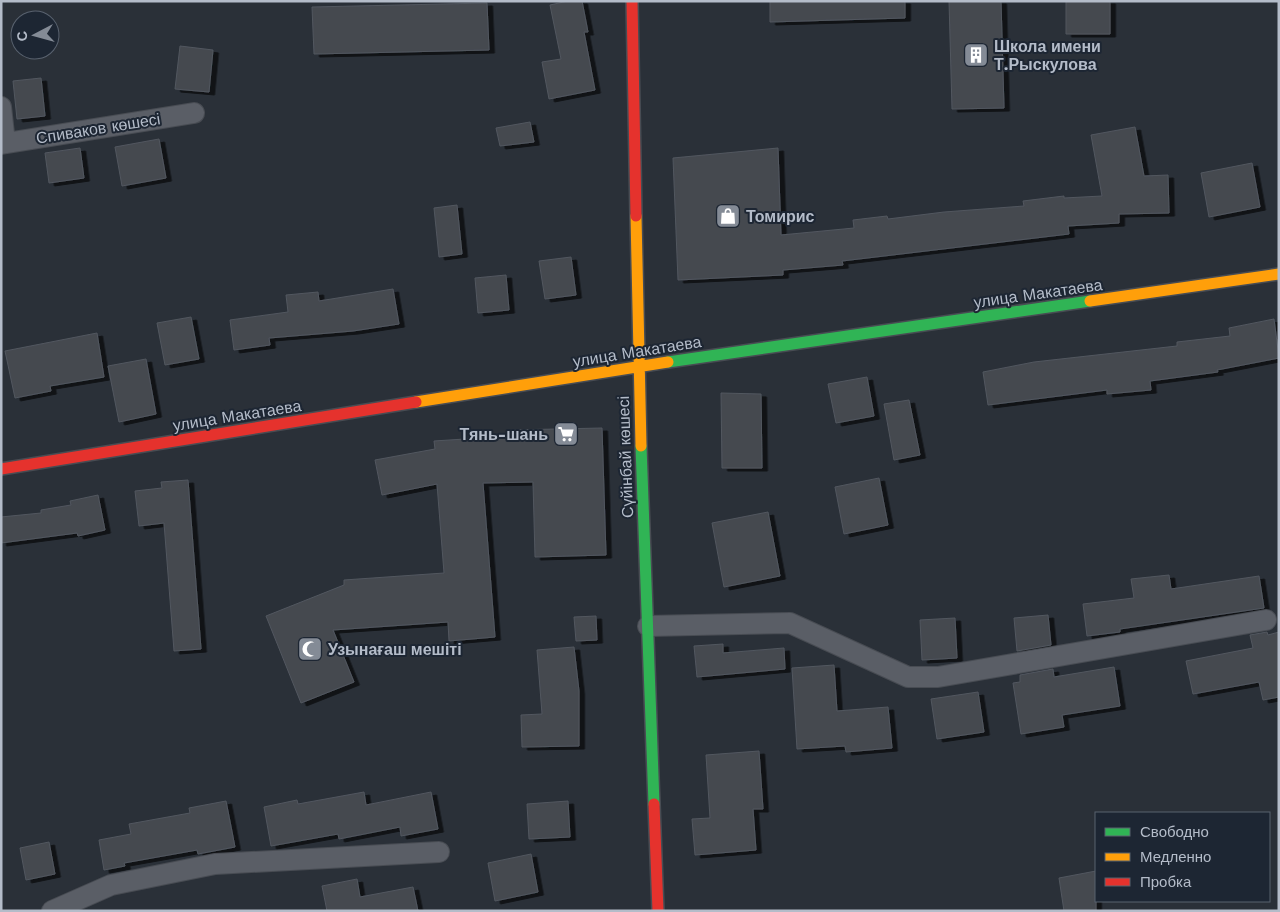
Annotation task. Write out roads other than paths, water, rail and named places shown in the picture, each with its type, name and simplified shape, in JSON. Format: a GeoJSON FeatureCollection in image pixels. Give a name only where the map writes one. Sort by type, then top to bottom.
{"type":"FeatureCollection","features":[{"type":"Feature","properties":{"kind":"street","name":"Сүйінбай көшесі"},"geometry":{"type":"LineString","coordinates":[[632,1],[638,366],[658,911]]}},
{"type":"Feature","properties":{"kind":"street"},"geometry":{"type":"LineString","coordinates":[[1,108],[3,144]]}},
{"type":"Feature","properties":{"kind":"street","name":"Спиваков көшесі"},"geometry":{"type":"LineString","coordinates":[[3,144],[194,113]]}},
{"type":"Feature","properties":{"kind":"street","name":"улица Макатаева"},"geometry":{"type":"LineString","coordinates":[[1,469],[638,366],[1279,274]]}},
{"type":"Feature","properties":{"kind":"street"},"geometry":{"type":"LineString","coordinates":[[648,626],[790,624],[908,677],[938,677],[1266,620]]}},
{"type":"Feature","properties":{"kind":"street"},"geometry":{"type":"LineString","coordinates":[[52,911],[111,885],[216,864],[439,852]]}},
{"type":"Feature","properties":{"kind":"place","name":"Школа имени Т.Рыскулова"},"geometry":{"type":"Point","coordinates":[976,55]}},
{"type":"Feature","properties":{"kind":"place","name":"Томирис"},"geometry":{"type":"Point","coordinates":[728,216]}},
{"type":"Feature","properties":{"kind":"place","name":"Тянь-шань"},"geometry":{"type":"Point","coordinates":[566,434]}},
{"type":"Feature","properties":{"kind":"place","name":"Узынағаш мешіті"},"geometry":{"type":"Point","coordinates":[310,649]}}]}
